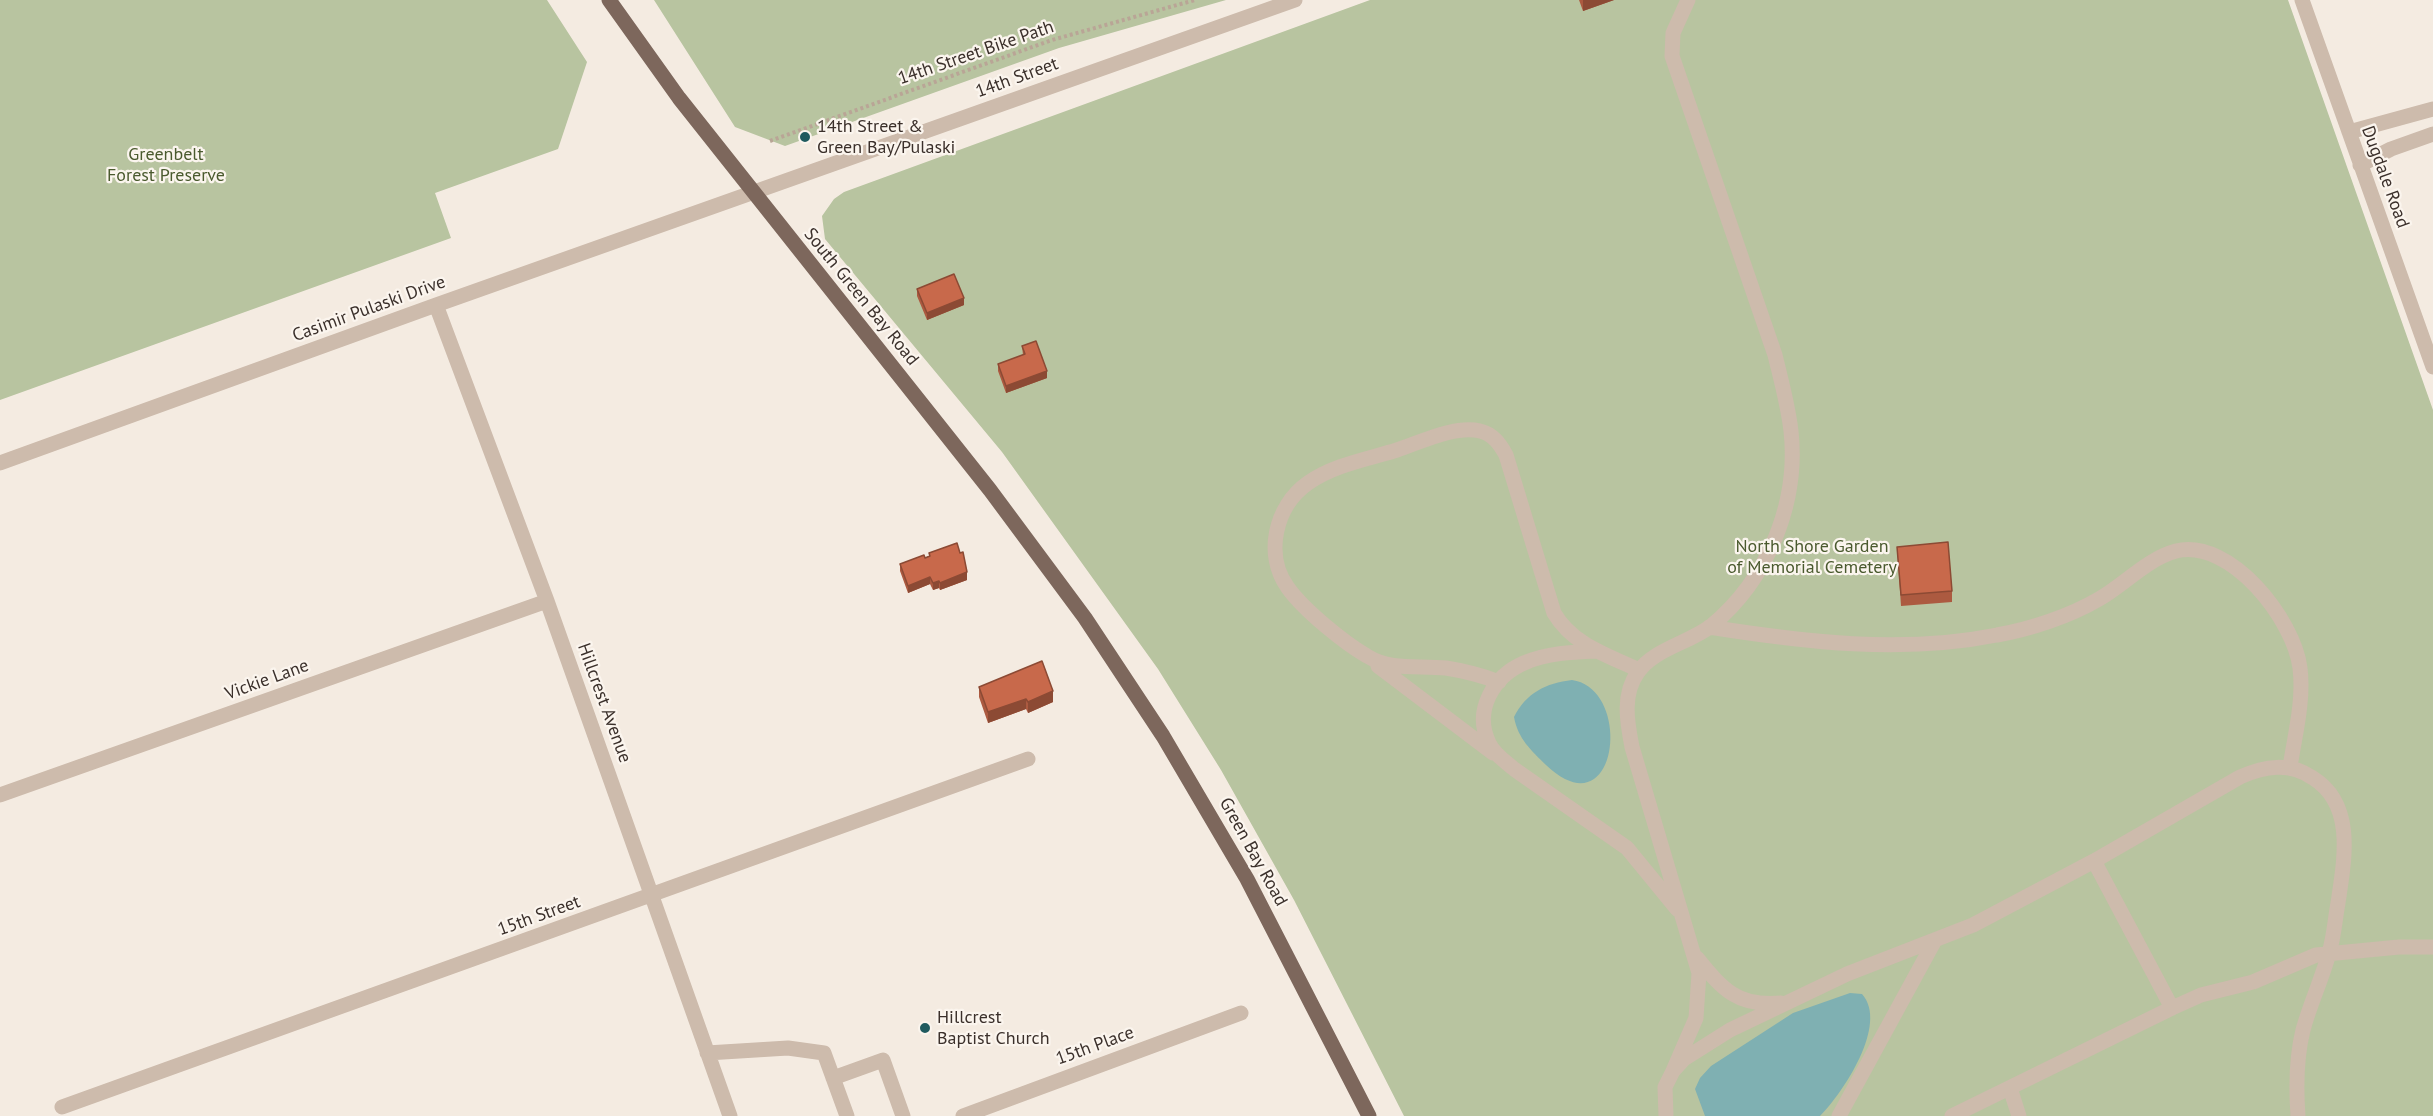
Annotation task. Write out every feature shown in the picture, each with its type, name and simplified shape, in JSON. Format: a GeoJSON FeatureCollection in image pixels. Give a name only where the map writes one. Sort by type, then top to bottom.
{"type":"FeatureCollection","features":[{"type":"Feature","properties":{"kind":"main road","name":"South Green Bay Road"},"geometry":{"type":"LineString","coordinates":[[609,0],[679,98],[941,428],[1086,618]]}},
{"type":"Feature","properties":{"kind":"main road","name":"Green Bay Road"},"geometry":{"type":"LineString","coordinates":[[1086,618],[1163,736],[1247,879],[1369,1116]]}},
{"type":"Feature","properties":{"kind":"street","name":"14th Street"},"geometry":{"type":"LineString","coordinates":[[753,193],[1295,0]]}},
{"type":"Feature","properties":{"kind":"street"},"geometry":{"type":"LineString","coordinates":[[1666,1116],[1665,1087],[1696,1018],[1699,973],[1696,956],[1632,747],[1626,719],[1628,696],[1639,670],[1653,658],[1709,627],[1745,590],[1763,564],[1774,540],[1787,507],[1792,472],[1791,433],[1775,355],[1672,56],[1673,33],[1688,0]]}},
{"type":"Feature","properties":{"kind":"street","name":"Dugdale Road"},"geometry":{"type":"LineString","coordinates":[[2302,0],[2433,367]]}},
{"type":"Feature","properties":{"kind":"street"},"geometry":{"type":"LineString","coordinates":[[2349,132],[2433,109]]}},
{"type":"Feature","properties":{"kind":"street"},"geometry":{"type":"LineString","coordinates":[[2360,165],[2391,149],[2433,134]]}},
{"type":"Feature","properties":{"kind":"street","name":"Casimir Pulaski Drive"},"geometry":{"type":"LineString","coordinates":[[0,463],[753,193]]}},
{"type":"Feature","properties":{"kind":"street","name":"Hillcrest Avenue"},"geometry":{"type":"LineString","coordinates":[[436,305],[547,601],[730,1116]]}},
{"type":"Feature","properties":{"kind":"street"},"geometry":{"type":"LineString","coordinates":[[1639,670],[1575,639],[1562,626],[1554,613],[1506,455],[1499,443],[1479,431],[1451,433],[1328,472],[1308,483],[1295,494],[1279,519],[1275,547],[1281,575],[1288,588],[1320,620],[1498,756],[1627,848],[1664,890],[1685,921]]}},
{"type":"Feature","properties":{"kind":"street"},"geometry":{"type":"LineString","coordinates":[[1709,627],[1767,636],[1875,645],[1935,645],[1999,635],[2052,618],[2097,600],[2151,562],[2167,554],[2187,550],[2203,553],[2227,563],[2250,579],[2271,603],[2294,645],[2302,685],[2290,767]]}},
{"type":"Feature","properties":{"kind":"street","name":"Vickie Lane"},"geometry":{"type":"LineString","coordinates":[[0,795],[547,601]]}},
{"type":"Feature","properties":{"kind":"street"},"geometry":{"type":"LineString","coordinates":[[1498,756],[1489,743],[1484,715],[1486,702],[1499,682],[1510,671],[1532,660],[1561,653],[1597,651]]}},
{"type":"Feature","properties":{"kind":"street"},"geometry":{"type":"LineString","coordinates":[[1366,656],[1383,664],[1466,671],[1499,682]]}},
{"type":"Feature","properties":{"kind":"street","name":"15th Street"},"geometry":{"type":"LineString","coordinates":[[62,1107],[652,897],[1028,759]]}},
{"type":"Feature","properties":{"kind":"street"},"geometry":{"type":"LineString","coordinates":[[1673,1071],[1684,1059],[1721,1036],[1847,974],[1973,925],[2094,861],[2240,777],[2258,769],[2290,767],[2320,783],[2340,815],[2345,833],[2345,858],[2330,952],[2302,1032],[2296,1095],[2298,1116]]}},
{"type":"Feature","properties":{"kind":"street"},"geometry":{"type":"LineString","coordinates":[[2094,861],[2172,1008]]}},
{"type":"Feature","properties":{"kind":"street"},"geometry":{"type":"LineString","coordinates":[[1839,1116],[1934,942]]}},
{"type":"Feature","properties":{"kind":"street"},"geometry":{"type":"LineString","coordinates":[[1952,1116],[2172,1008],[2201,995],[2253,982],[2304,958],[2330,952],[2433,947]]}},
{"type":"Feature","properties":{"kind":"street"},"geometry":{"type":"LineString","coordinates":[[1696,956],[1716,981],[1730,993],[1747,1002],[1787,1002]]}},
{"type":"Feature","properties":{"kind":"street","name":"15th Place"},"geometry":{"type":"LineString","coordinates":[[963,1116],[1241,1013]]}},
{"type":"Feature","properties":{"kind":"street"},"geometry":{"type":"LineString","coordinates":[[707,1053],[788,1048],[824,1053],[847,1116]]}},
{"type":"Feature","properties":{"kind":"street"},"geometry":{"type":"LineString","coordinates":[[833,1078],[883,1060],[903,1116]]}},
{"type":"Feature","properties":{"kind":"street"},"geometry":{"type":"LineString","coordinates":[[2010,1088],[2019,1116]]}},
{"type":"Feature","properties":{"kind":"path","name":"14th Street Bike Path"},"geometry":{"type":"LineString","coordinates":[[770,141],[1052,40],[1195,0]]}},
{"type":"Feature","properties":{"kind":"green space","name":"Greenbelt Forest Preserve"},"geometry":{"type":"Polygon","coordinates":[[[0,0],[547,0],[587,62],[558,149],[435,193],[451,238],[0,400],[0,0]]]}},
{"type":"Feature","properties":{"kind":"green space"},"geometry":{"type":"Polygon","coordinates":[[[654,0],[1226,0],[1059,48],[785,146],[735,127],[654,0]]]}},
{"type":"Feature","properties":{"kind":"green space","name":"North Shore Garden of Memorial Cemetery"},"geometry":{"type":"Polygon","coordinates":[[[1370,0],[2288,0],[2433,410],[2433,1116],[1404,1116],[1294,900],[1221,770],[1158,669],[1002,452],[825,239],[822,216],[834,199],[844,192],[1370,0]]]}},
{"type":"Feature","properties":{"kind":"water"},"geometry":{"type":"Polygon","coordinates":[[[1572,680],[1592,689],[1604,707],[1610,729],[1609,751],[1602,770],[1589,782],[1570,781],[1546,765],[1522,738],[1514,717],[1524,702],[1538,691],[1572,680]]]}},
{"type":"Feature","properties":{"kind":"water"},"geometry":{"type":"Polygon","coordinates":[[[1850,993],[1862,994],[1869,1007],[1870,1022],[1867,1040],[1851,1075],[1820,1116],[1705,1116],[1695,1089],[1700,1078],[1711,1066],[1793,1013],[1850,993]]]}},
{"type":"Feature","properties":{"kind":"building"},"geometry":{"type":"Polygon","coordinates":[[[954,274],[964,298],[927,313],[917,289],[954,274]]]}},
{"type":"Feature","properties":{"kind":"building"},"geometry":{"type":"Polygon","coordinates":[[[1036,341],[1047,371],[1006,386],[998,364],[1025,354],[1022,346],[1036,341]]]}},
{"type":"Feature","properties":{"kind":"building"},"geometry":{"type":"Polygon","coordinates":[[[1948,542],[1952,591],[1901,595],[1897,547],[1948,542]]]}},
{"type":"Feature","properties":{"kind":"building"},"geometry":{"type":"Polygon","coordinates":[[[957,543],[960,553],[963,552],[967,572],[940,583],[939,581],[933,583],[930,577],[908,586],[900,564],[924,555],[925,558],[930,556],[929,553],[957,543]]]}},
{"type":"Feature","properties":{"kind":"building"},"geometry":{"type":"Polygon","coordinates":[[[1042,661],[1053,691],[1028,702],[1026,699],[988,712],[979,687],[1042,661]]]}},
{"type":"Feature","properties":{"kind":"place","name":"14th Street & Green Bay/Pulaski"},"geometry":{"type":"Point","coordinates":[805,137]}},
{"type":"Feature","properties":{"kind":"place","name":"Hillcrest Baptist Church"},"geometry":{"type":"Point","coordinates":[925,1028]}}]}
